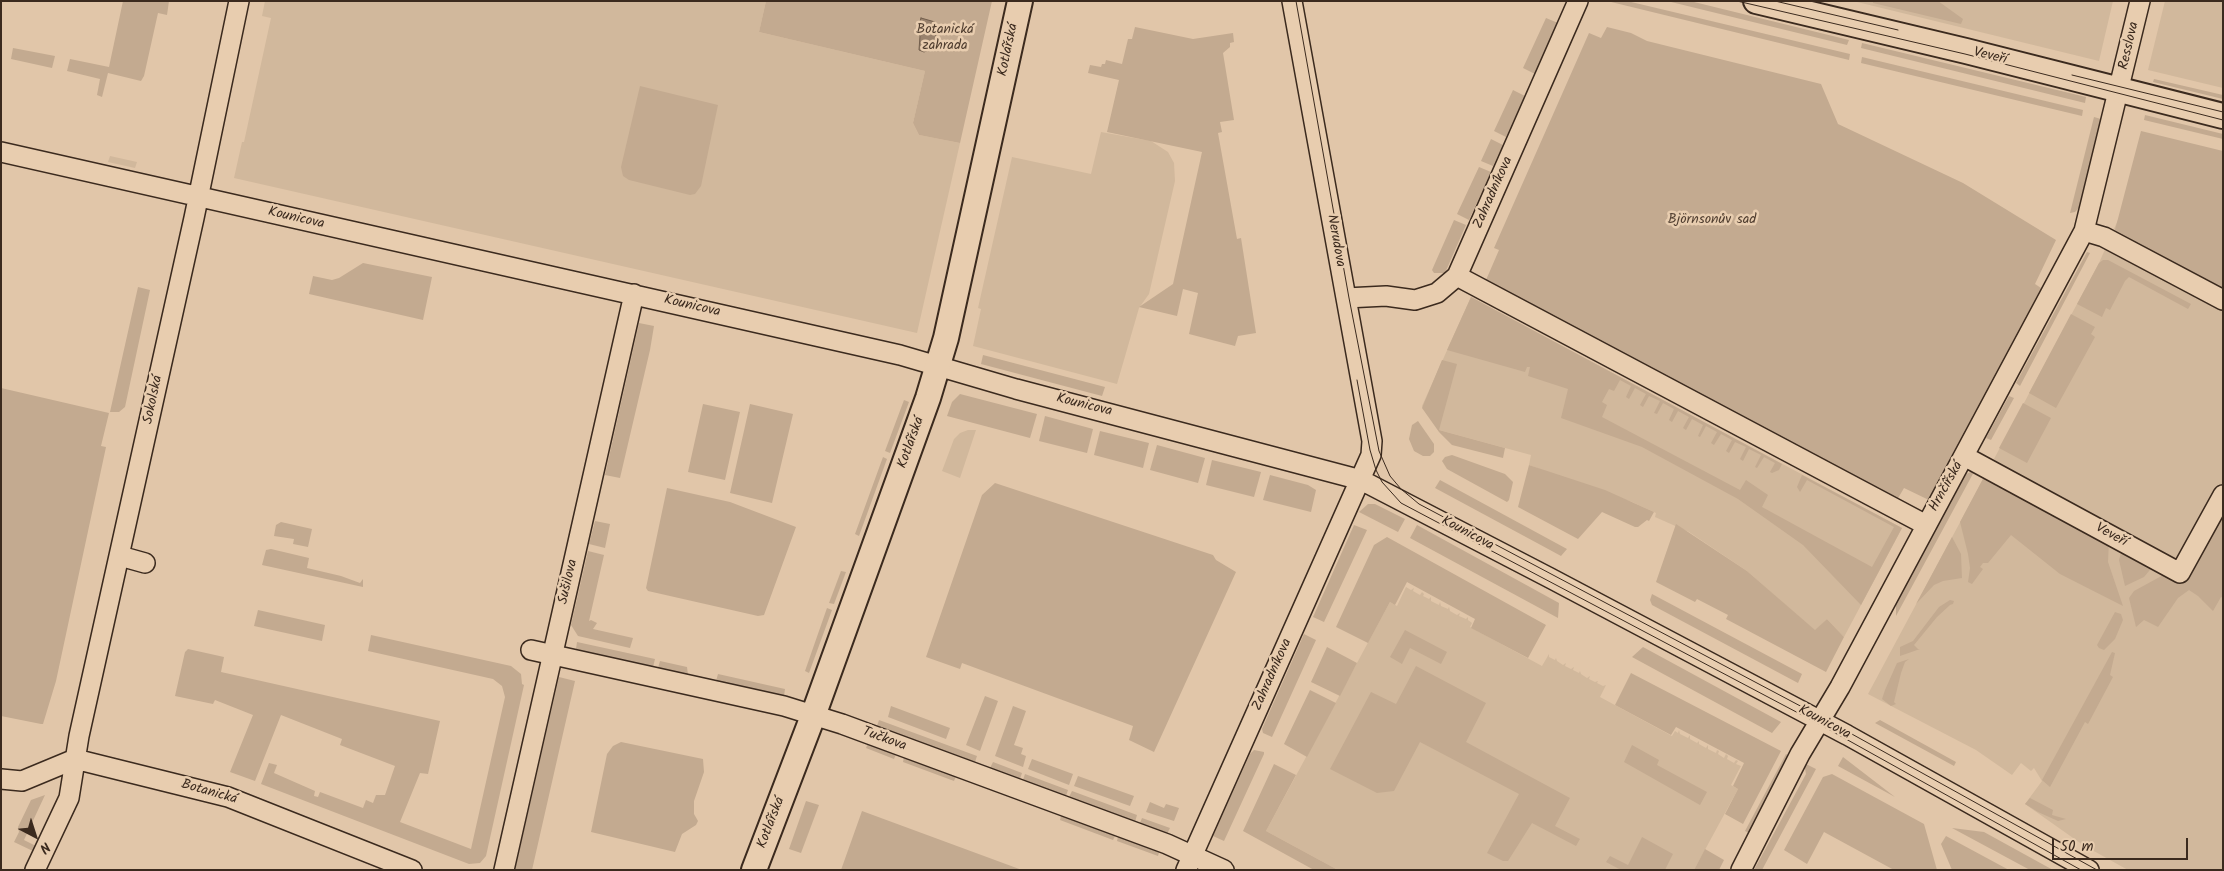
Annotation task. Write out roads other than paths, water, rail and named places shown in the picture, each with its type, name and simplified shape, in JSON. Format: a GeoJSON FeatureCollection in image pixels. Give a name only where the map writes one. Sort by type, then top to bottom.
{"type":"FeatureCollection","features":[{"type":"Feature","properties":{"kind":"main road","name":"Kotlářská"},"geometry":{"type":"LineString","coordinates":[[754,870],[813,716],[938,366],[1020,1]]}},
{"type":"Feature","properties":{"kind":"main road","name":"Veveří"},"geometry":{"type":"LineString","coordinates":[[1756,1],[1956,48],[2223,116]]}},
{"type":"Feature","properties":{"kind":"street","name":"Sokolská"},"geometry":{"type":"LineString","coordinates":[[35,870],[69,798],[75,759],[199,196],[239,1]]}},
{"type":"Feature","properties":{"kind":"street","name":"Nerudova"},"geometry":{"type":"LineString","coordinates":[[1292,1],[1372,441],[1371,455],[1360,480]]}},
{"type":"Feature","properties":{"kind":"street","name":"Zahradníkova"},"geometry":{"type":"LineString","coordinates":[[1346,298],[1386,296],[1415,300],[1437,294],[1457,276],[1578,1]]}},
{"type":"Feature","properties":{"kind":"street","name":"Resslova"},"geometry":{"type":"LineString","coordinates":[[2120,90],[2140,1]]}},
{"type":"Feature","properties":{"kind":"street","name":"Hrnčířská"},"geometry":{"type":"LineString","coordinates":[[1741,870],[1800,754],[1821,721],[2084,231],[2120,90]]}},
{"type":"Feature","properties":{"kind":"street","name":"Kounicova"},"geometry":{"type":"LineString","coordinates":[[1,152],[895,354],[1016,389],[1360,480],[1821,721],[2089,870]]}},
{"type":"Feature","properties":{"kind":"street"},"geometry":{"type":"LineString","coordinates":[[2084,231],[2104,237],[2223,300]]}},
{"type":"Feature","properties":{"kind":"street"},"geometry":{"type":"LineString","coordinates":[[1457,276],[1926,526]]}},
{"type":"Feature","properties":{"kind":"street","name":"Sušilova"},"geometry":{"type":"LineString","coordinates":[[504,870],[634,294]]}},
{"type":"Feature","properties":{"kind":"street","name":"Veveří"},"geometry":{"type":"LineString","coordinates":[[1964,456],[2180,573],[2223,496]]}},
{"type":"Feature","properties":{"kind":"street","name":"Zahradníkova"},"geometry":{"type":"LineString","coordinates":[[1190,862],[1360,480]]}},
{"type":"Feature","properties":{"kind":"street"},"geometry":{"type":"LineString","coordinates":[[120,556],[146,563]]}},
{"type":"Feature","properties":{"kind":"street","name":"Tučkova"},"geometry":{"type":"LineString","coordinates":[[531,650],[784,706],[842,724],[1190,862],[1224,870]]}},
{"type":"Feature","properties":{"kind":"street"},"geometry":{"type":"LineString","coordinates":[[1,779],[22,781],[75,759]]}},
{"type":"Feature","properties":{"kind":"street","name":"Botanická"},"geometry":{"type":"LineString","coordinates":[[75,759],[228,797],[412,870]]}},
{"type":"Feature","properties":{"kind":"tram line"},"geometry":{"type":"LineString","coordinates":[[1296,1],[1349,298],[1379,451],[1390,476],[1401,489],[1419,504],[1823,718],[2097,870]]}},
{"type":"Feature","properties":{"kind":"tram line"},"geometry":{"type":"LineString","coordinates":[[1737,1],[1965,54],[2223,120]]}},
{"type":"Feature","properties":{"kind":"tram line"},"geometry":{"type":"LineString","coordinates":[[1775,1],[1898,30]]}},
{"type":"Feature","properties":{"kind":"tram line"},"geometry":{"type":"LineString","coordinates":[[2072,75],[2223,112]]}},
{"type":"Feature","properties":{"kind":"tram line"},"geometry":{"type":"LineString","coordinates":[[1357,380],[1370,450],[1376,470],[1382,482],[1401,503],[1819,724],[2081,870]]}},
{"type":"Feature","properties":{"kind":"park label","name":"Botanická zahrada"},"geometry":{"type":"Point","coordinates":[945,40]}},
{"type":"Feature","properties":{"kind":"park label","name":"Björnsonův sad"},"geometry":{"type":"Point","coordinates":[1712,221]}}]}
